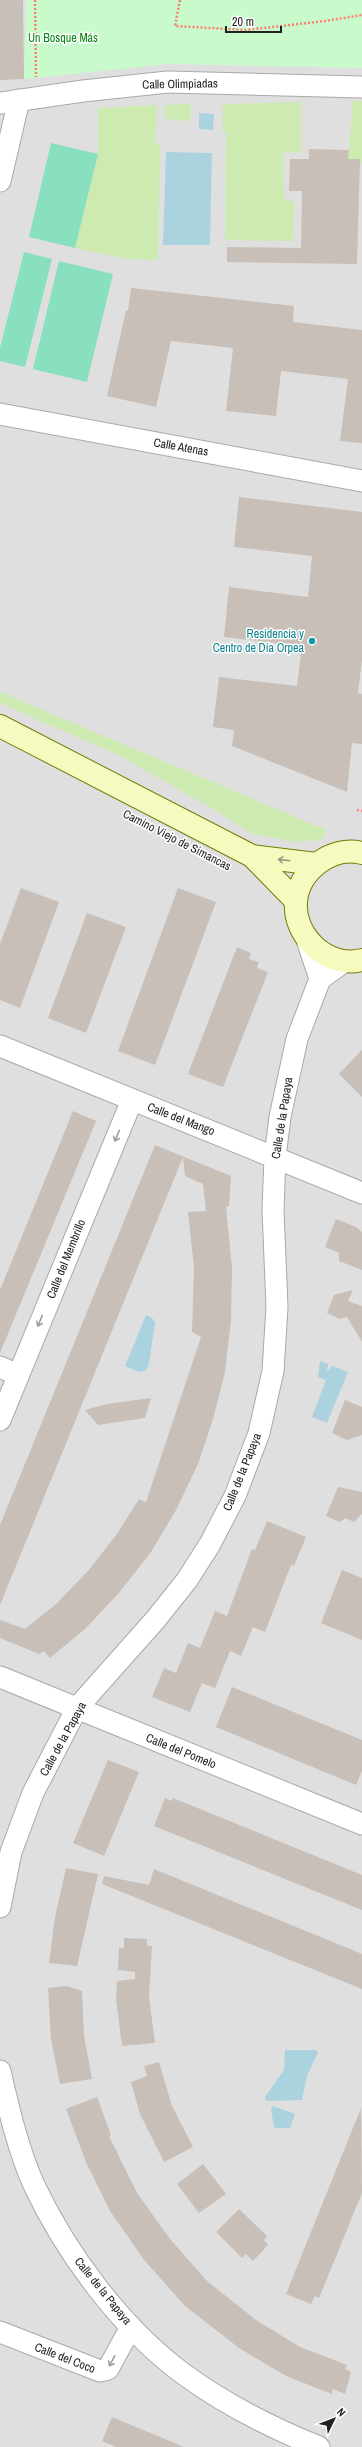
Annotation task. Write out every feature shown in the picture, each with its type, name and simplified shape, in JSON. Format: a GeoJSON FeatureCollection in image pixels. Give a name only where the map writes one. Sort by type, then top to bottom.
{"type":"FeatureCollection","features":[{"type":"Feature","properties":{"kind":"main road","name":"Camino Viejo de Simancas"},"geometry":{"type":"LineString","coordinates":[[0,726],[252,856],[296,901]]}},
{"type":"Feature","properties":{"kind":"main road"},"geometry":{"type":"LineString","coordinates":[[354,960],[321,952],[307,940],[299,924],[296,901],[304,881],[316,864],[338,853],[360,851]]}},
{"type":"Feature","properties":{"kind":"main road","name":"Camino Viejo de Simancas"},"geometry":{"type":"LineString","coordinates":[[252,856],[316,864]]}},
{"type":"Feature","properties":{"kind":"street","name":"Calle Olimpiadas"},"geometry":{"type":"LineString","coordinates":[[18,101],[168,82],[362,87]]}},
{"type":"Feature","properties":{"kind":"street"},"geometry":{"type":"LineString","coordinates":[[0,181],[18,101]]}},
{"type":"Feature","properties":{"kind":"street","name":"Calle Atenas"},"geometry":{"type":"LineString","coordinates":[[0,414],[362,481]]}},
{"type":"Feature","properties":{"kind":"street"},"geometry":{"type":"LineString","coordinates":[[307,940],[320,979],[354,960]]}},
{"type":"Feature","properties":{"kind":"street","name":"Calle de la Papaya"},"geometry":{"type":"LineString","coordinates":[[0,1907],[11,1852],[33,1793],[77,1708],[156,1619],[187,1580],[210,1544],[235,1496],[259,1433],[273,1371],[277,1307],[273,1210],[275,1156],[280,1117],[297,1039],[320,979]]}},
{"type":"Feature","properties":{"kind":"street","name":"Calle del Mango"},"geometry":{"type":"LineString","coordinates":[[0,1046],[275,1156],[362,1193]]}},
{"type":"Feature","properties":{"kind":"street","name":"Calle del Membrillo"},"geometry":{"type":"LineString","coordinates":[[0,1420],[9,1371],[132,1100]]}},
{"type":"Feature","properties":{"kind":"street","name":"Calle del Pomelo"},"geometry":{"type":"LineString","coordinates":[[0,1677],[362,1824]]}},
{"type":"Feature","properties":{"kind":"street","name":"Calle de la Papaya"},"geometry":{"type":"LineString","coordinates":[[0,2071],[8,2109],[33,2184],[66,2244],[100,2292],[131,2327],[185,2375],[237,2409],[278,2430],[318,2447]]}},
{"type":"Feature","properties":{"kind":"street","name":"Calle del Coco"},"geometry":{"type":"LineString","coordinates":[[0,2332],[100,2371],[108,2369],[131,2327]]}},
{"type":"Feature","properties":{"kind":"path"},"geometry":{"type":"LineString","coordinates":[[18,101],[35,0]]}},
{"type":"Feature","properties":{"kind":"path"},"geometry":{"type":"LineString","coordinates":[[180,0],[175,26],[246,30],[325,22],[362,15]]}},
{"type":"Feature","properties":{"kind":"path"},"geometry":{"type":"LineString","coordinates":[[357,810],[362,811]]}},
{"type":"Feature","properties":{"kind":"shaded area"},"geometry":{"type":"Polygon","coordinates":[[[0,0],[362,0],[362,2447],[0,2447],[0,0]]]}},
{"type":"Feature","properties":{"kind":"green space","name":"Un Bosque Más"},"geometry":{"type":"Polygon","coordinates":[[[26,0],[362,0],[362,68],[170,64],[24,79],[26,0]]]}},
{"type":"Feature","properties":{"kind":"green space"},"geometry":{"type":"Polygon","coordinates":[[[353,101],[362,101],[362,164],[348,159],[353,101]]]}},
{"type":"Feature","properties":{"kind":"green space"},"geometry":{"type":"Polygon","coordinates":[[[301,102],[301,152],[283,153],[284,201],[294,201],[293,241],[225,240],[226,132],[222,131],[223,104],[301,102]]]}},
{"type":"Feature","properties":{"kind":"green space"},"geometry":{"type":"Polygon","coordinates":[[[191,104],[190,121],[165,119],[165,105],[191,104]]]}},
{"type":"Feature","properties":{"kind":"green space"},"geometry":{"type":"Polygon","coordinates":[[[157,105],[155,143],[160,144],[158,260],[126,259],[75,248],[98,154],[98,108],[157,105]]]}},
{"type":"Feature","properties":{"kind":"green space"},"geometry":{"type":"Polygon","coordinates":[[[51,143],[98,154],[75,248],[29,237],[51,143]]]}},
{"type":"Feature","properties":{"kind":"green space"},"geometry":{"type":"Polygon","coordinates":[[[24,252],[52,259],[25,367],[0,361],[0,348],[24,252]]]}},
{"type":"Feature","properties":{"kind":"green space"},"geometry":{"type":"Polygon","coordinates":[[[59,261],[113,274],[87,382],[33,369],[59,261]]]}},
{"type":"Feature","properties":{"kind":"green space"},"geometry":{"type":"Polygon","coordinates":[[[0,692],[326,830],[322,840],[294,842],[250,833],[217,811],[116,754],[0,703],[0,692]]]}},
{"type":"Feature","properties":{"kind":"water"},"geometry":{"type":"Polygon","coordinates":[[[199,113],[214,114],[213,130],[199,129],[199,113]]]}},
{"type":"Feature","properties":{"kind":"water"},"geometry":{"type":"Polygon","coordinates":[[[166,152],[212,153],[210,245],[163,245],[166,152]]]}},
{"type":"Feature","properties":{"kind":"water"},"geometry":{"type":"Polygon","coordinates":[[[146,1315],[152,1318],[155,1323],[149,1364],[145,1371],[139,1372],[125,1366],[146,1315]]]}},
{"type":"Feature","properties":{"kind":"water"},"geometry":{"type":"Polygon","coordinates":[[[320,1361],[328,1364],[327,1372],[332,1366],[348,1372],[327,1423],[312,1417],[326,1380],[318,1377],[320,1361]]]}},
{"type":"Feature","properties":{"kind":"water"},"geometry":{"type":"Polygon","coordinates":[[[285,2050],[316,2050],[318,2052],[307,2076],[302,2100],[266,2101],[265,2097],[284,2070],[285,2050]]]}},
{"type":"Feature","properties":{"kind":"water"},"geometry":{"type":"Polygon","coordinates":[[[273,2106],[295,2114],[290,2128],[274,2128],[271,2108],[273,2106]]]}},
{"type":"Feature","properties":{"kind":"building"},"geometry":{"type":"Polygon","coordinates":[[[0,0],[23,0],[24,79],[0,80],[0,0]]]}},
{"type":"Feature","properties":{"kind":"building"},"geometry":{"type":"Polygon","coordinates":[[[309,149],[349,150],[348,159],[360,159],[357,264],[227,262],[227,247],[301,248],[302,191],[289,191],[290,159],[309,159],[309,149]]]}},
{"type":"Feature","properties":{"kind":"building"},"geometry":{"type":"Polygon","coordinates":[[[131,288],[294,306],[293,322],[362,330],[362,443],[340,441],[348,379],[281,371],[276,416],[226,411],[233,348],[171,341],[156,407],[107,396],[126,310],[128,311],[131,288]]]}},
{"type":"Feature","properties":{"kind":"building","name":"Residencia y Centro de Día Orpea"},"geometry":{"type":"Polygon","coordinates":[[[239,497],[362,512],[362,659],[358,693],[362,694],[362,744],[352,743],[347,792],[232,746],[234,730],[213,727],[219,677],[297,686],[302,646],[224,637],[229,587],[308,597],[312,556],[234,547],[239,497]]]}},
{"type":"Feature","properties":{"kind":"building"},"geometry":{"type":"Polygon","coordinates":[[[21,888],[59,902],[20,1008],[0,1000],[0,944],[21,888]]]}},
{"type":"Feature","properties":{"kind":"building"},"geometry":{"type":"Polygon","coordinates":[[[178,888],[216,902],[155,1065],[118,1051],[178,888]]]}},
{"type":"Feature","properties":{"kind":"building"},"geometry":{"type":"Polygon","coordinates":[[[87,913],[126,927],[86,1033],[48,1018],[87,913]]]}},
{"type":"Feature","properties":{"kind":"building"},"geometry":{"type":"Polygon","coordinates":[[[237,947],[251,953],[249,959],[259,962],[257,968],[268,972],[223,1087],[188,1074],[237,947]]]}},
{"type":"Feature","properties":{"kind":"building"},"geometry":{"type":"Polygon","coordinates":[[[362,1050],[362,1097],[339,1074],[362,1050]]]}},
{"type":"Feature","properties":{"kind":"building"},"geometry":{"type":"Polygon","coordinates":[[[73,1111],[96,1121],[0,1353],[0,1290],[73,1111]]]}},
{"type":"Feature","properties":{"kind":"building"},"geometry":{"type":"Polygon","coordinates":[[[155,1145],[231,1176],[229,1206],[226,1207],[232,1268],[231,1320],[225,1372],[213,1419],[198,1464],[176,1510],[151,1552],[118,1594],[85,1629],[50,1658],[44,1651],[39,1654],[0,1638],[0,1620],[25,1629],[56,1604],[88,1571],[117,1534],[139,1499],[146,1502],[201,1337],[192,1332],[194,1268],[188,1212],[206,1211],[203,1184],[185,1176],[183,1157],[0,1605],[0,1525],[155,1145]]]}},
{"type":"Feature","properties":{"kind":"building"},"geometry":{"type":"Polygon","coordinates":[[[336,1219],[356,1227],[362,1232],[362,1270],[339,1261],[339,1253],[325,1247],[336,1219]]]}},
{"type":"Feature","properties":{"kind":"building"},"geometry":{"type":"Polygon","coordinates":[[[353,1290],[348,1301],[362,1306],[362,1342],[347,1317],[340,1319],[327,1313],[334,1295],[353,1290]]]}},
{"type":"Feature","properties":{"kind":"building"},"geometry":{"type":"Polygon","coordinates":[[[151,1398],[145,1418],[98,1425],[85,1410],[107,1404],[151,1398]]]}},
{"type":"Feature","properties":{"kind":"building"},"geometry":{"type":"Polygon","coordinates":[[[345,1400],[362,1407],[362,1435],[347,1440],[332,1433],[345,1400]]]}},
{"type":"Feature","properties":{"kind":"building"},"geometry":{"type":"Polygon","coordinates":[[[338,1487],[362,1492],[362,1514],[354,1522],[345,1518],[340,1522],[326,1516],[338,1487]]]}},
{"type":"Feature","properties":{"kind":"building"},"geometry":{"type":"Polygon","coordinates":[[[267,1521],[306,1537],[294,1566],[291,1565],[265,1632],[253,1627],[241,1656],[230,1651],[215,1688],[202,1683],[190,1712],[152,1697],[164,1668],[176,1673],[188,1643],[200,1648],[215,1611],[227,1616],[252,1549],[255,1550],[267,1521]]]}},
{"type":"Feature","properties":{"kind":"building"},"geometry":{"type":"Polygon","coordinates":[[[342,1570],[362,1578],[362,1640],[321,1623],[342,1570]]]}},
{"type":"Feature","properties":{"kind":"building"},"geometry":{"type":"Polygon","coordinates":[[[232,1687],[362,1740],[362,1771],[356,1785],[216,1727],[232,1687]]]}},
{"type":"Feature","properties":{"kind":"building"},"geometry":{"type":"Polygon","coordinates":[[[108,1760],[139,1772],[104,1856],[73,1843],[108,1760]]]}},
{"type":"Feature","properties":{"kind":"building"},"geometry":{"type":"Polygon","coordinates":[[[165,1798],[171,1801],[173,1798],[362,1875],[362,1910],[154,1826],[165,1798]]]}},
{"type":"Feature","properties":{"kind":"building"},"geometry":{"type":"Polygon","coordinates":[[[66,1868],[98,1874],[77,1966],[49,1963],[55,1917],[66,1868]]]}},
{"type":"Feature","properties":{"kind":"building"},"geometry":{"type":"Polygon","coordinates":[[[154,1869],[362,1954],[362,1989],[102,1884],[104,1876],[149,1885],[154,1869]]]}},
{"type":"Feature","properties":{"kind":"building"},"geometry":{"type":"Polygon","coordinates":[[[124,1938],[147,1939],[147,1946],[152,1946],[149,1997],[155,2043],[122,2046],[116,1999],[117,1981],[135,1979],[135,1972],[118,1970],[119,1948],[124,1948],[124,1938]]]}},
{"type":"Feature","properties":{"kind":"building"},"geometry":{"type":"Polygon","coordinates":[[[67,1986],[82,1991],[84,2036],[92,2079],[60,2084],[51,2039],[48,1988],[67,1986]]]}},
{"type":"Feature","properties":{"kind":"building"},"geometry":{"type":"Polygon","coordinates":[[[159,2062],[172,2106],[193,2147],[164,2162],[140,2114],[131,2082],[147,2076],[144,2066],[159,2062]]]}},
{"type":"Feature","properties":{"kind":"building"},"geometry":{"type":"Polygon","coordinates":[[[97,2097],[111,2135],[109,2136],[137,2193],[170,2239],[207,2281],[256,2320],[300,2347],[347,2365],[345,2369],[351,2372],[345,2394],[333,2389],[332,2394],[286,2376],[239,2348],[185,2306],[145,2261],[110,2211],[86,2162],[66,2109],[97,2097]]]}},
{"type":"Feature","properties":{"kind":"building"},"geometry":{"type":"Polygon","coordinates":[[[361,2108],[362,2193],[319,2298],[315,2296],[311,2304],[286,2294],[361,2108]]]}},
{"type":"Feature","properties":{"kind":"building"},"geometry":{"type":"Polygon","coordinates":[[[203,2164],[226,2194],[199,2213],[177,2184],[203,2164]]]}},
{"type":"Feature","properties":{"kind":"building"},"geometry":{"type":"Polygon","coordinates":[[[239,2209],[267,2236],[264,2240],[268,2245],[253,2261],[246,2254],[242,2258],[216,2232],[239,2209]]]}},
{"type":"Feature","properties":{"kind":"building"},"geometry":{"type":"Polygon","coordinates":[[[112,2417],[184,2447],[116,2447],[102,2441],[112,2417]]]}},
{"type":"Feature","properties":{"kind":"place","name":"Residencia y Centro de Día Orpea"},"geometry":{"type":"Point","coordinates":[312,641]}}]}
